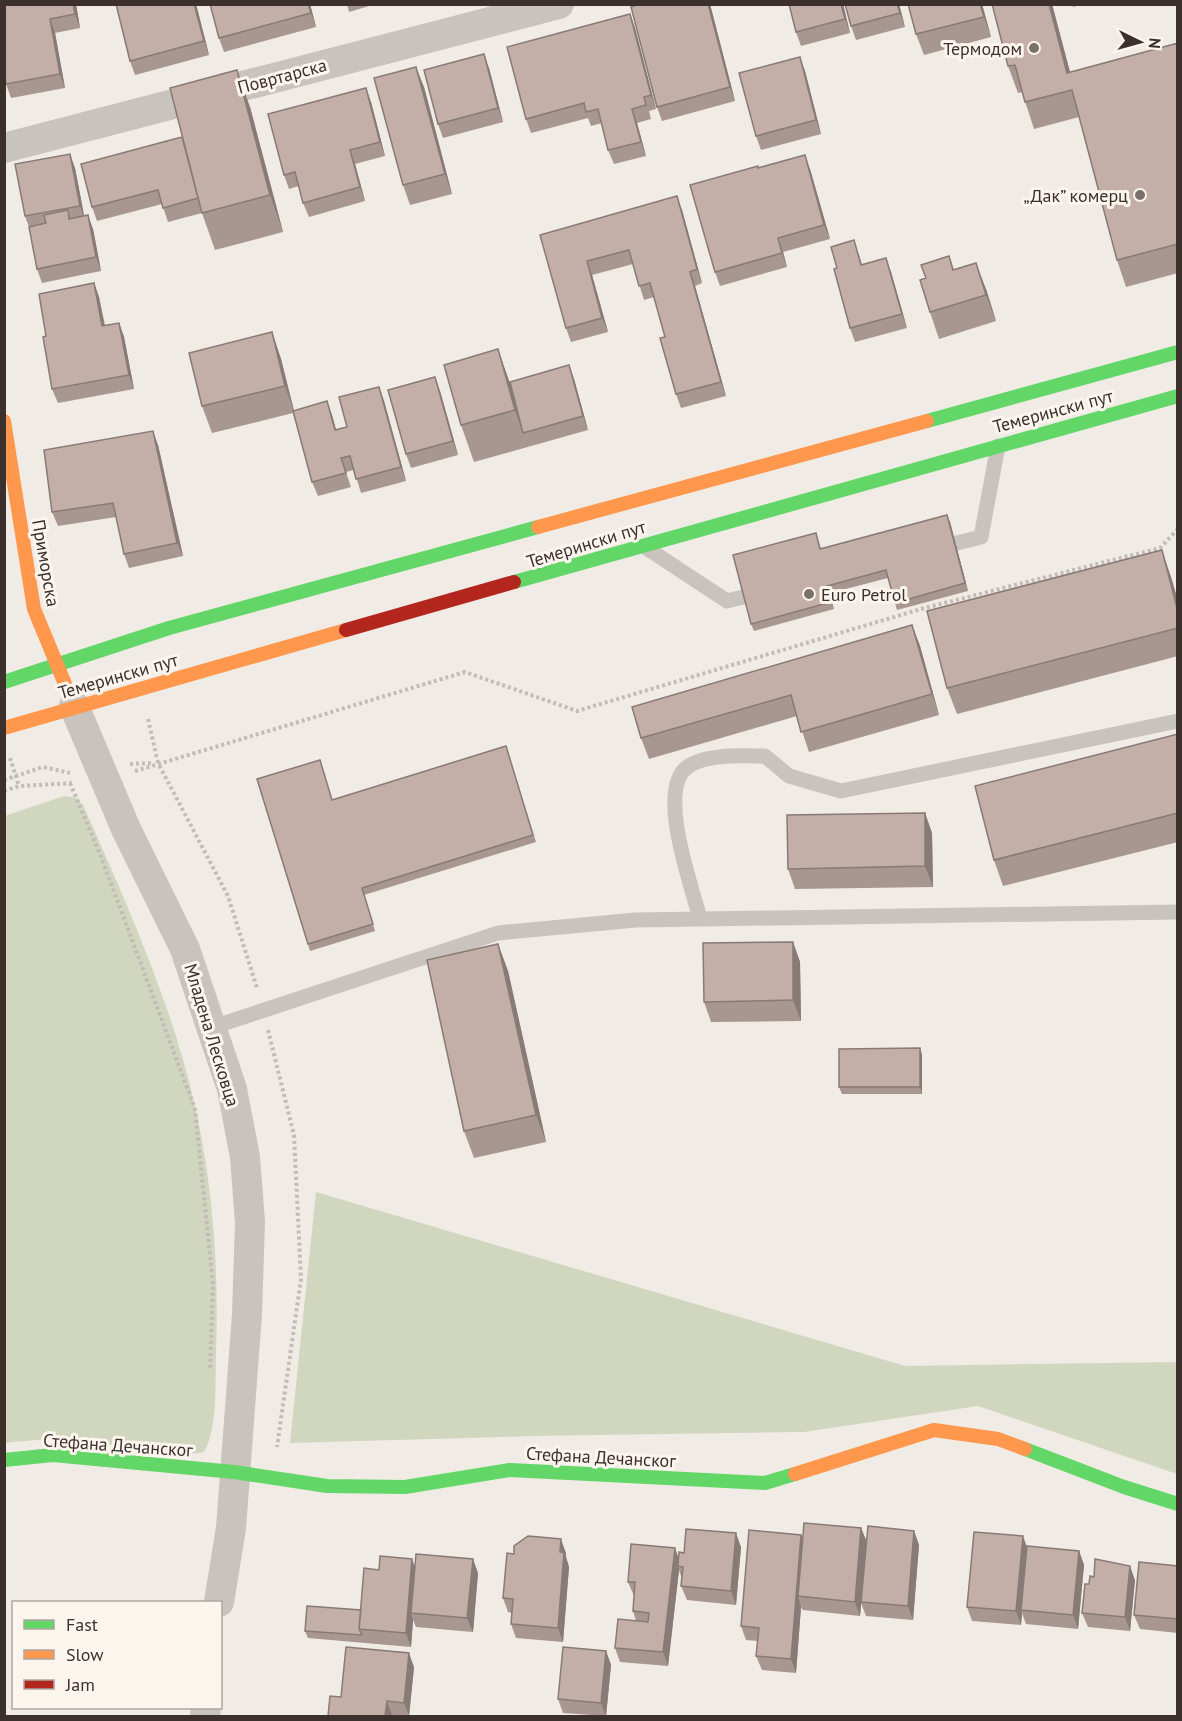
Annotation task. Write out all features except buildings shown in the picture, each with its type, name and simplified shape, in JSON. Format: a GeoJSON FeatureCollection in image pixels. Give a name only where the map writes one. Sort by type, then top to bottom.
{"type":"FeatureCollection","features":[{"type":"Feature","properties":{"kind":"main road","name":"Темерински пут"},"geometry":{"type":"LineString","coordinates":[[4,682],[169,628],[454,548],[1178,352]]}},
{"type":"Feature","properties":{"kind":"main road","name":"Темерински пут"},"geometry":{"type":"LineString","coordinates":[[4,728],[74,706],[141,689],[998,444],[1178,396]]}},
{"type":"Feature","properties":{"kind":"main road","name":"Приморска"},"geometry":{"type":"LineString","coordinates":[[4,421],[34,609],[74,706]]}},
{"type":"Feature","properties":{"kind":"main road","name":"Стефана Дечанског"},"geometry":{"type":"LineString","coordinates":[[4,1461],[53,1455],[234,1472],[327,1486],[405,1487],[510,1470],[765,1483],[934,1430],[998,1439],[1124,1487],[1178,1504]]}},
{"type":"Feature","properties":{"kind":"street","name":"Повртарска"},"geometry":{"type":"LineString","coordinates":[[4,148],[559,4]]}},
{"type":"Feature","properties":{"kind":"street","name":"Младена Лесковца"},"geometry":{"type":"LineString","coordinates":[[74,706],[126,830],[185,949],[232,1089],[246,1157],[250,1222],[247,1314],[231,1528],[219,1601]]}},
{"type":"Feature","properties":{"kind":"lane"},"geometry":{"type":"LineString","coordinates":[[923,552],[981,537],[998,444]]}},
{"type":"Feature","properties":{"kind":"lane"},"geometry":{"type":"LineString","coordinates":[[643,546],[727,601],[773,590]]}},
{"type":"Feature","properties":{"kind":"lane"},"geometry":{"type":"LineString","coordinates":[[700,919],[674,814],[677,780],[686,767],[720,756],[765,756],[789,776],[841,791],[1178,722]]}},
{"type":"Feature","properties":{"kind":"lane"},"geometry":{"type":"LineString","coordinates":[[213,1027],[498,933],[636,920],[1178,912]]}},
{"type":"Feature","properties":{"kind":"path"},"geometry":{"type":"LineString","coordinates":[[141,689],[158,763],[465,672],[577,711],[921,609],[1160,548],[1178,529]]}},
{"type":"Feature","properties":{"kind":"path"},"geometry":{"type":"LineString","coordinates":[[4,780],[15,776],[19,786]]}},
{"type":"Feature","properties":{"kind":"path"},"geometry":{"type":"LineString","coordinates":[[4,791],[19,786],[106,781]]}},
{"type":"Feature","properties":{"kind":"path"},"geometry":{"type":"LineString","coordinates":[[70,783],[100,854],[195,1109],[213,1285],[210,1377]]}},
{"type":"Feature","properties":{"kind":"green space"},"geometry":{"type":"Polygon","coordinates":[[[64,796],[76,798],[83,805],[130,912],[172,1024],[184,1062],[200,1130],[213,1225],[217,1322],[214,1418],[204,1452],[160,1452],[64,1440],[5,1443],[5,816],[64,796]]]}},
{"type":"Feature","properties":{"kind":"green space"},"geometry":{"type":"Polygon","coordinates":[[[316,1192],[905,1366],[1177,1362],[1177,1474],[978,1406],[804,1432],[532,1436],[290,1443],[316,1192]]]}},
{"type":"Feature","properties":{"kind":"traffic: fast"},"geometry":{"type":"LineString","coordinates":[[927,421],[1178,352]]}},
{"type":"Feature","properties":{"kind":"traffic: fast"},"geometry":{"type":"LineString","coordinates":[[514,582],[1178,396]]}},
{"type":"Feature","properties":{"kind":"traffic: fast"},"geometry":{"type":"LineString","coordinates":[[4,682],[169,628],[538,527]]}},
{"type":"Feature","properties":{"kind":"traffic: fast"},"geometry":{"type":"LineString","coordinates":[[1025,1449],[1124,1487],[1178,1504]]}},
{"type":"Feature","properties":{"kind":"traffic: fast"},"geometry":{"type":"LineString","coordinates":[[4,1460],[53,1455],[234,1472],[327,1486],[405,1487],[510,1470],[765,1483],[795,1474]]}},
{"type":"Feature","properties":{"kind":"traffic: slow"},"geometry":{"type":"LineString","coordinates":[[4,421],[34,609],[65,684]]}},
{"type":"Feature","properties":{"kind":"traffic: slow"},"geometry":{"type":"LineString","coordinates":[[538,527],[927,421]]}},
{"type":"Feature","properties":{"kind":"traffic: slow"},"geometry":{"type":"LineString","coordinates":[[4,728],[346,630]]}},
{"type":"Feature","properties":{"kind":"traffic: slow"},"geometry":{"type":"LineString","coordinates":[[795,1474],[934,1430],[998,1439],[1025,1449]]}},
{"type":"Feature","properties":{"kind":"traffic: jam"},"geometry":{"type":"LineString","coordinates":[[346,630],[514,582]]}},
{"type":"Feature","properties":{"kind":"place","name":"Термодом"},"geometry":{"type":"Point","coordinates":[1034,48]}},
{"type":"Feature","properties":{"kind":"place","name":"„Дак” комерц"},"geometry":{"type":"Point","coordinates":[1140,195]}},
{"type":"Feature","properties":{"kind":"place","name":"Euro Petrol"},"geometry":{"type":"Point","coordinates":[809,594]}}]}
